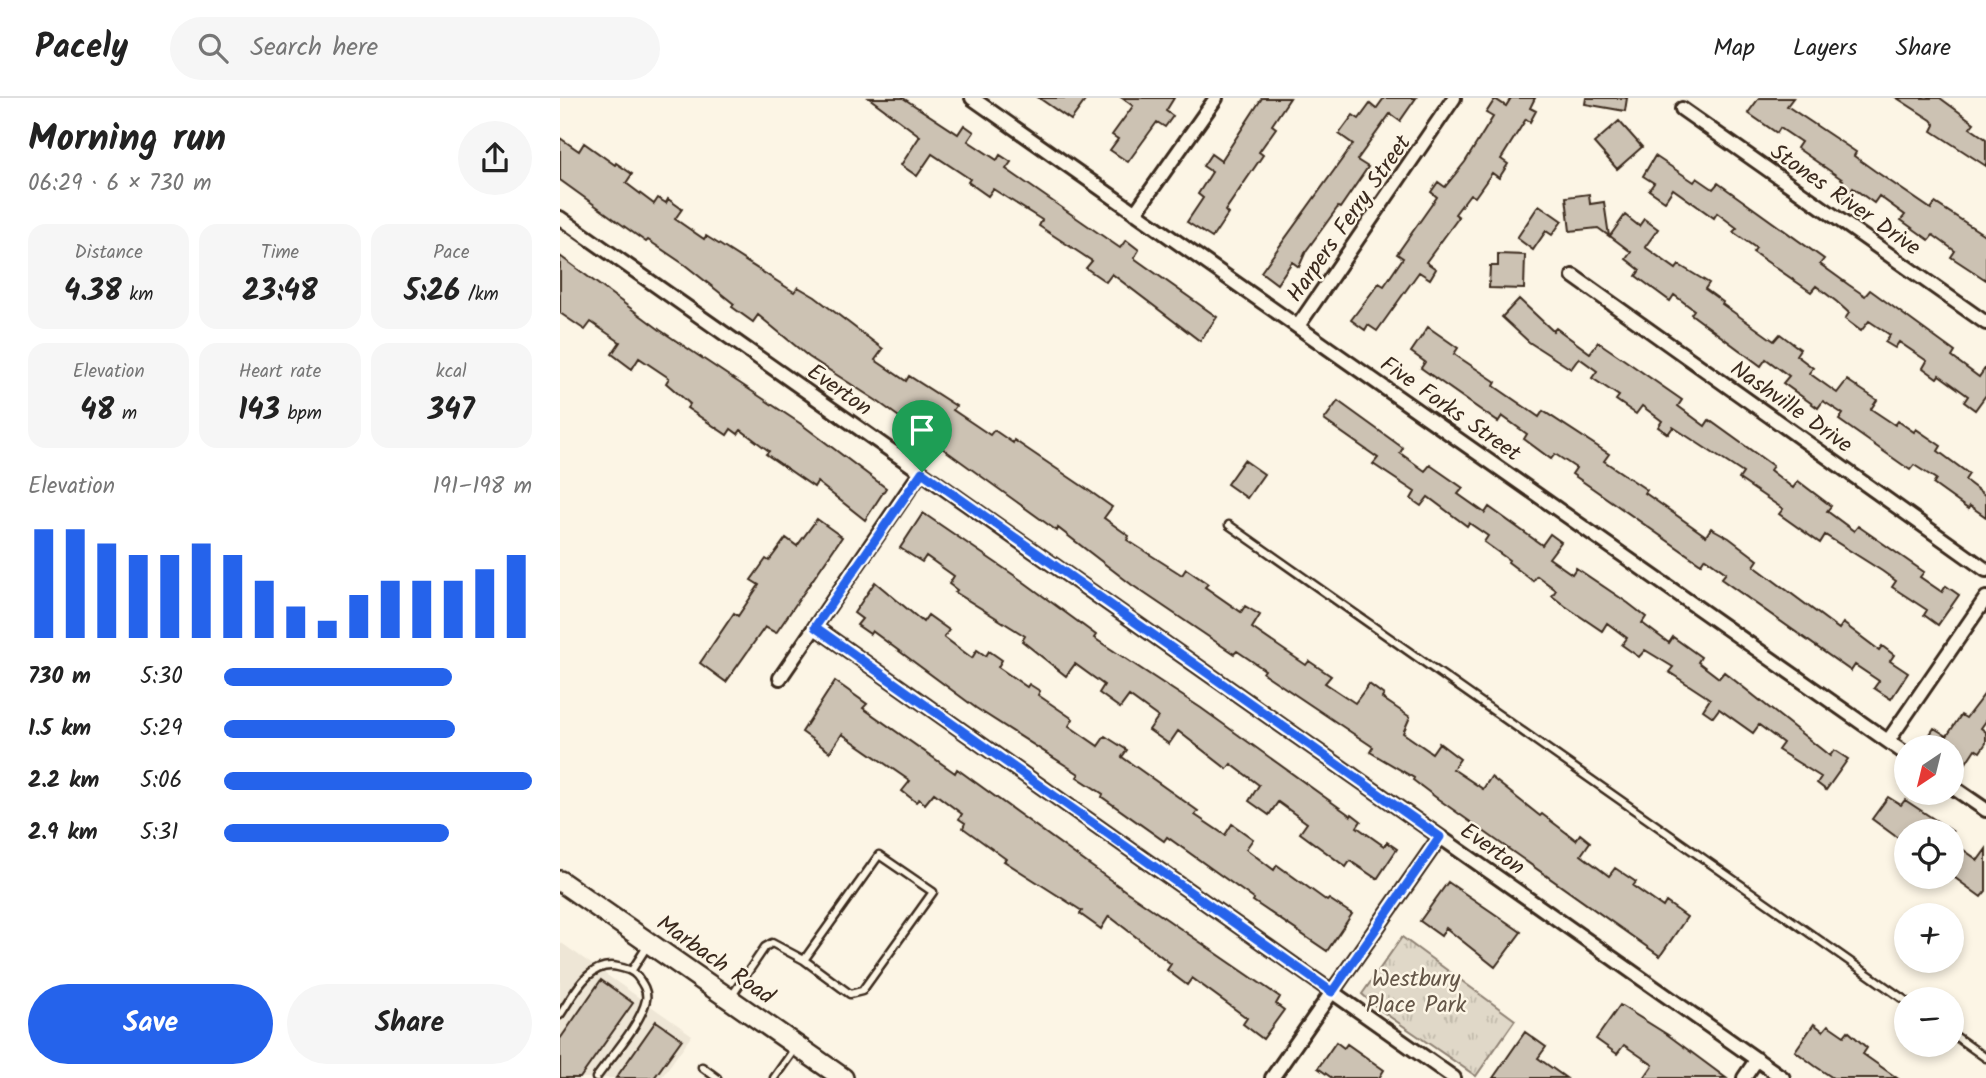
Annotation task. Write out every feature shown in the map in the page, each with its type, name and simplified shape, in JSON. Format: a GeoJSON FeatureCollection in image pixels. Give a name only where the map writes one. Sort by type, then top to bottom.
{"type":"FeatureCollection","features":[{"type":"Feature","properties":{"kind":"main road","name":"Marbach Road"},"geometry":{"type":"LineString","coordinates":[[560,881],[843,1078]]}},
{"type":"Feature","properties":{"kind":"street","name":"Five Forks Street"},"geometry":{"type":"LineString","coordinates":[[972,98],[1894,745]]}},
{"type":"Feature","properties":{"kind":"street"},"geometry":{"type":"LineString","coordinates":[[1135,213],[1216,98]]}},
{"type":"Feature","properties":{"kind":"street","name":"Harpers Ferry Street"},"geometry":{"type":"LineString","coordinates":[[1298,326],[1454,98]]}},
{"type":"Feature","properties":{"kind":"street","name":"Stones River Drive"},"geometry":{"type":"LineString","coordinates":[[1682,109],[1986,323]]}},
{"type":"Feature","properties":{"kind":"street","name":"Everton"},"geometry":{"type":"LineString","coordinates":[[560,218],[1783,1078]]}},
{"type":"Feature","properties":{"kind":"street","name":"Nashville Drive"},"geometry":{"type":"LineString","coordinates":[[1573,276],[1986,570]]}},
{"type":"Feature","properties":{"kind":"street"},"geometry":{"type":"LineString","coordinates":[[780,678],[922,472]]}},
{"type":"Feature","properties":{"kind":"street"},"geometry":{"type":"LineString","coordinates":[[1888,741],[1986,598]]}},
{"type":"Feature","properties":{"kind":"street"},"geometry":{"type":"LineString","coordinates":[[815,627],[1454,1078]]}},
{"type":"Feature","properties":{"kind":"street"},"geometry":{"type":"LineString","coordinates":[[1964,795],[1986,810]]}},
{"type":"Feature","properties":{"kind":"street"},"geometry":{"type":"LineString","coordinates":[[1272,1078],[1440,837]]}},
{"type":"Feature","properties":{"kind":"street"},"geometry":{"type":"LineString","coordinates":[[1744,1078],[1757,1059]]}},
{"type":"Feature","properties":{"kind":"lane"},"geometry":{"type":"LineString","coordinates":[[1229,525],[1894,993]]}},
{"type":"Feature","properties":{"kind":"lane"},"geometry":{"type":"LineString","coordinates":[[730,999],[765,947],[772,943],[804,960],[850,994],[862,991],[933,892],[879,855],[804,960]]}},
{"type":"Feature","properties":{"kind":"lane"},"geometry":{"type":"LineString","coordinates":[[632,971],[649,943]]}},
{"type":"Feature","properties":{"kind":"lane"},"geometry":{"type":"LineString","coordinates":[[560,1015],[586,976],[596,970],[610,965],[632,971],[643,984],[647,998],[640,1014],[596,1078]]}},
{"type":"Feature","properties":{"kind":"lane"},"geometry":{"type":"LineString","coordinates":[[1964,1042],[1986,1058]]}},
{"type":"Feature","properties":{"kind":"lane"},"geometry":{"type":"LineString","coordinates":[[775,1078],[797,1046]]}},
{"type":"Feature","properties":{"kind":"lane"},"geometry":{"type":"LineString","coordinates":[[702,1067],[717,1078]]}},
{"type":"Feature","properties":{"kind":"shaded area"},"geometry":{"type":"Polygon","coordinates":[[[560,942],[692,1035],[661,1078],[560,1078],[560,942]]]}},
{"type":"Feature","properties":{"kind":"green space","name":"Westbury Place Park"},"geometry":{"type":"Polygon","coordinates":[[[1402,937],[1515,1020],[1476,1076],[1380,1010],[1362,994],[1402,937]]]}},
{"type":"Feature","properties":{"kind":"building"},"geometry":{"type":"Polygon","coordinates":[[[869,98],[903,98],[958,134],[964,125],[974,132],[968,141],[997,160],[1000,155],[1011,162],[1006,169],[1120,248],[1126,240],[1139,250],[1134,258],[1217,317],[1200,341],[1112,274],[1106,282],[1086,268],[1092,261],[1039,226],[1042,220],[993,189],[988,196],[968,182],[970,179],[932,154],[917,176],[901,165],[920,136],[869,98]]]}},
{"type":"Feature","properties":{"kind":"building"},"geometry":{"type":"Polygon","coordinates":[[[1039,98],[1087,98],[1071,120],[1039,98]]]}},
{"type":"Feature","properties":{"kind":"building"},"geometry":{"type":"Polygon","coordinates":[[[1122,98],[1174,98],[1166,111],[1173,116],[1165,127],[1157,122],[1128,162],[1110,150],[1118,139],[1112,135],[1133,106],[1122,98]]]}},
{"type":"Feature","properties":{"kind":"building"},"geometry":{"type":"Polygon","coordinates":[[[1262,98],[1290,98],[1272,125],[1276,128],[1259,152],[1263,155],[1225,211],[1228,214],[1212,238],[1187,222],[1203,198],[1198,194],[1212,172],[1203,166],[1211,154],[1221,161],[1262,98]]]}},
{"type":"Feature","properties":{"kind":"building"},"geometry":{"type":"Polygon","coordinates":[[[1384,98],[1416,98],[1400,121],[1390,114],[1357,160],[1368,167],[1306,251],[1299,267],[1292,262],[1277,284],[1261,272],[1353,144],[1339,134],[1353,115],[1359,119],[1370,104],[1376,109],[1384,98]]]}},
{"type":"Feature","properties":{"kind":"building"},"geometry":{"type":"Polygon","coordinates":[[[1511,98],[1535,98],[1530,108],[1536,111],[1530,122],[1526,119],[1501,159],[1508,164],[1499,178],[1492,173],[1475,197],[1470,194],[1455,214],[1459,217],[1426,262],[1436,269],[1430,279],[1419,272],[1377,331],[1368,325],[1365,330],[1351,320],[1379,283],[1384,286],[1403,258],[1397,254],[1437,197],[1431,192],[1438,182],[1445,187],[1465,162],[1493,117],[1486,113],[1495,99],[1506,106],[1511,98]]]}},
{"type":"Feature","properties":{"kind":"building"},"geometry":{"type":"Polygon","coordinates":[[[1586,98],[1627,98],[1625,111],[1585,104],[1586,98]]]}},
{"type":"Feature","properties":{"kind":"building"},"geometry":{"type":"Polygon","coordinates":[[[1759,98],[1793,98],[1787,106],[1856,152],[1854,156],[1931,209],[1935,203],[1986,236],[1986,280],[1951,257],[1955,251],[1933,235],[1929,240],[1901,220],[1905,215],[1879,196],[1874,203],[1853,188],[1845,200],[1835,192],[1843,180],[1797,148],[1801,142],[1780,128],[1777,133],[1748,113],[1759,98]]]}},
{"type":"Feature","properties":{"kind":"building"},"geometry":{"type":"Polygon","coordinates":[[[1897,98],[1940,98],[1974,123],[1970,128],[1986,139],[1986,166],[1932,131],[1935,125],[1931,120],[1897,98]]]}},
{"type":"Feature","properties":{"kind":"building"},"geometry":{"type":"Polygon","coordinates":[[[1619,121],[1642,147],[1617,169],[1594,143],[1619,121]]]}},
{"type":"Feature","properties":{"kind":"building"},"geometry":{"type":"Polygon","coordinates":[[[560,138],[579,151],[584,143],[632,174],[626,183],[654,204],[658,198],[666,203],[668,199],[682,209],[675,219],[704,239],[706,236],[794,292],[798,287],[815,297],[883,349],[875,360],[906,381],[909,376],[956,406],[953,410],[990,435],[994,430],[1013,443],[1014,440],[1091,492],[1112,507],[1104,518],[1129,536],[1127,540],[1182,575],[1186,569],[1208,584],[1205,587],[1241,612],[1245,606],[1260,615],[1252,628],[1306,665],[1309,661],[1331,676],[1325,683],[1355,703],[1369,684],[1384,695],[1382,698],[1410,717],[1403,733],[1432,753],[1439,743],[1460,759],[1453,769],[1483,789],[1491,777],[1540,816],[1542,814],[1576,840],[1580,834],[1590,842],[1581,855],[1609,876],[1615,868],[1636,882],[1633,886],[1663,907],[1666,902],[1687,917],[1660,956],[1438,799],[1413,780],[1414,778],[1370,752],[1373,747],[1263,673],[1265,670],[1237,651],[1234,654],[1132,585],[1058,528],[1057,531],[877,401],[809,357],[758,315],[753,322],[685,265],[648,240],[646,242],[560,180],[560,138]]]}},
{"type":"Feature","properties":{"kind":"building"},"geometry":{"type":"Polygon","coordinates":[[[1655,156],[1694,182],[1697,178],[1713,189],[1718,183],[1824,259],[1820,264],[1849,285],[1865,296],[1870,290],[1955,352],[1952,357],[1979,377],[1986,367],[1986,395],[1975,410],[1964,402],[1968,396],[1939,375],[1937,378],[1923,368],[1927,361],[1899,342],[1895,348],[1885,342],[1890,335],[1869,321],[1861,331],[1845,319],[1849,313],[1816,286],[1811,292],[1753,252],[1756,248],[1733,232],[1737,228],[1717,213],[1714,218],[1673,189],[1665,201],[1649,190],[1654,183],[1643,176],[1655,156]]]}},
{"type":"Feature","properties":{"kind":"building"},"geometry":{"type":"Polygon","coordinates":[[[1589,194],[1590,204],[1604,202],[1609,236],[1598,228],[1570,231],[1566,197],[1589,194]]]}},
{"type":"Feature","properties":{"kind":"building"},"geometry":{"type":"Polygon","coordinates":[[[1539,205],[1562,221],[1552,235],[1546,231],[1533,250],[1517,238],[1539,205]]]}},
{"type":"Feature","properties":{"kind":"building"},"geometry":{"type":"Polygon","coordinates":[[[1625,215],[1639,226],[1644,219],[1658,229],[1645,247],[1676,269],[1679,265],[1709,283],[1705,289],[1774,341],[1780,334],[1800,349],[1796,355],[1813,368],[1809,373],[1837,393],[1847,380],[1877,400],[1871,409],[1895,425],[1898,421],[1914,432],[1916,429],[1941,446],[1938,451],[1969,474],[1965,480],[1986,496],[1986,517],[1970,506],[1968,509],[1933,484],[1936,479],[1914,465],[1910,470],[1839,420],[1843,414],[1823,401],[1818,408],[1783,383],[1789,376],[1766,359],[1761,366],[1691,314],[1694,310],[1674,295],[1670,301],[1636,276],[1640,270],[1626,259],[1631,252],[1610,236],[1625,215]]]}},
{"type":"Feature","properties":{"kind":"building"},"geometry":{"type":"Polygon","coordinates":[[[1498,254],[1525,255],[1524,289],[1489,288],[1490,266],[1498,266],[1498,254]]]}},
{"type":"Feature","properties":{"kind":"building"},"geometry":{"type":"Polygon","coordinates":[[[560,256],[660,330],[801,424],[886,488],[865,520],[817,482],[814,487],[766,454],[769,451],[741,430],[738,434],[731,429],[727,435],[687,408],[690,404],[666,383],[669,378],[639,358],[632,369],[612,354],[620,342],[591,322],[585,330],[560,313],[560,256]]]}},
{"type":"Feature","properties":{"kind":"building"},"geometry":{"type":"Polygon","coordinates":[[[1519,299],[1553,331],[1556,328],[1590,353],[1598,342],[1682,400],[1678,406],[1705,426],[1709,420],[1773,466],[1770,470],[1793,488],[1798,481],[1831,506],[1827,511],[1854,531],[1858,526],[1924,572],[1920,577],[1942,592],[1946,586],[1959,595],[1938,625],[1924,615],[1927,610],[1892,587],[1896,581],[1882,571],[1825,535],[1820,543],[1779,514],[1783,509],[1739,479],[1743,473],[1673,427],[1668,434],[1658,427],[1662,421],[1642,406],[1636,414],[1616,400],[1619,396],[1592,378],[1597,371],[1579,358],[1571,369],[1529,342],[1502,317],[1519,299]]]}},
{"type":"Feature","properties":{"kind":"building"},"geometry":{"type":"Polygon","coordinates":[[[1428,327],[1458,348],[1454,354],[1496,382],[1494,386],[1539,417],[1543,411],[1609,454],[1604,461],[1647,490],[1645,493],[1706,536],[1711,528],[1729,538],[1758,560],[1754,566],[1839,629],[1843,623],[1879,650],[1882,646],[1894,655],[1890,661],[1908,673],[1891,699],[1874,688],[1879,681],[1855,665],[1851,671],[1721,579],[1726,573],[1705,558],[1701,564],[1572,474],[1576,468],[1555,454],[1551,459],[1524,439],[1527,434],[1502,416],[1498,422],[1421,368],[1425,362],[1411,352],[1428,327]]]}},
{"type":"Feature","properties":{"kind":"building"},"geometry":{"type":"Polygon","coordinates":[[[1338,401],[1403,448],[1400,453],[1425,471],[1430,465],[1463,488],[1458,494],[1485,513],[1489,507],[1542,545],[1550,534],[1561,542],[1549,558],[1572,574],[1576,568],[1628,603],[1646,617],[1642,623],[1669,643],[1673,637],[1701,657],[1698,662],[1719,678],[1724,672],[1830,756],[1834,750],[1848,759],[1826,790],[1817,783],[1821,777],[1778,750],[1783,743],[1759,725],[1753,733],[1719,709],[1713,717],[1703,710],[1710,699],[1669,672],[1673,667],[1645,650],[1639,657],[1622,645],[1627,638],[1607,623],[1602,631],[1565,606],[1552,596],[1556,590],[1537,576],[1533,581],[1508,562],[1509,560],[1484,542],[1488,536],[1469,523],[1467,526],[1428,497],[1421,506],[1411,499],[1415,492],[1373,464],[1378,458],[1324,420],[1338,401]]]}},
{"type":"Feature","properties":{"kind":"building"},"geometry":{"type":"Polygon","coordinates":[[[1244,460],[1264,474],[1247,498],[1227,484],[1244,460]]]}},
{"type":"Feature","properties":{"kind":"building"},"geometry":{"type":"Polygon","coordinates":[[[923,513],[1021,580],[1096,635],[1094,638],[1201,708],[1351,816],[1352,814],[1361,821],[1357,827],[1384,846],[1387,842],[1397,849],[1377,879],[1350,861],[1346,867],[1300,833],[1307,823],[1278,802],[1269,815],[1249,801],[1259,785],[1231,764],[1227,769],[1178,731],[1169,744],[1149,730],[1158,717],[1129,696],[1120,708],[1099,693],[1104,685],[1075,664],[1066,676],[1022,641],[1025,636],[955,592],[957,590],[949,584],[954,576],[926,556],[922,562],[900,548],[923,513]]]}},
{"type":"Feature","properties":{"kind":"building"},"geometry":{"type":"Polygon","coordinates":[[[817,519],[842,537],[776,633],[765,627],[726,682],[700,663],[734,613],[738,616],[759,585],[751,580],[766,559],[769,561],[786,538],[797,546],[817,519]]]}},
{"type":"Feature","properties":{"kind":"building"},"geometry":{"type":"Polygon","coordinates":[[[875,582],[923,622],[928,615],[949,630],[944,637],[972,658],[977,650],[986,656],[989,651],[1002,660],[998,667],[1027,687],[1029,684],[1040,691],[1038,695],[1073,719],[1069,726],[1098,746],[1105,736],[1127,750],[1122,757],[1198,811],[1195,815],[1225,835],[1232,824],[1253,839],[1246,849],[1274,870],[1277,865],[1327,901],[1329,899],[1352,914],[1327,951],[1253,901],[1254,899],[1167,837],[1164,841],[1102,797],[1103,794],[1077,777],[1079,774],[976,708],[872,631],[870,634],[857,625],[862,619],[854,613],[875,582]]]}},
{"type":"Feature","properties":{"kind":"building"},"geometry":{"type":"Polygon","coordinates":[[[835,681],[867,704],[863,708],[955,773],[957,769],[1127,892],[1280,997],[1276,1004],[1284,1010],[1263,1039],[1243,1024],[1247,1018],[1192,978],[1187,985],[1167,970],[1171,964],[1109,916],[1101,929],[1080,914],[1082,911],[1004,861],[1006,859],[963,828],[965,823],[959,819],[962,814],[934,793],[925,804],[919,799],[916,802],[902,791],[910,781],[842,734],[830,752],[802,732],[835,681]]]}},
{"type":"Feature","properties":{"kind":"building"},"geometry":{"type":"Polygon","coordinates":[[[1986,692],[1986,721],[1981,728],[1986,732],[1986,743],[1980,752],[1975,749],[1964,766],[1964,735],[1948,735],[1961,715],[1966,718],[1986,692]]]}},
{"type":"Feature","properties":{"kind":"building"},"geometry":{"type":"Polygon","coordinates":[[[1934,728],[1945,735],[1930,735],[1934,728]]]}},
{"type":"Feature","properties":{"kind":"building"},"geometry":{"type":"Polygon","coordinates":[[[1888,797],[1894,801],[1894,805],[1913,805],[1934,819],[1894,819],[1894,835],[1872,819],[1888,797]]]}},
{"type":"Feature","properties":{"kind":"building"},"geometry":{"type":"Polygon","coordinates":[[[1986,849],[1986,891],[1981,897],[1964,885],[1964,850],[1978,860],[1986,849]]]}},
{"type":"Feature","properties":{"kind":"building"},"geometry":{"type":"Polygon","coordinates":[[[1448,882],[1521,932],[1495,967],[1446,928],[1441,936],[1420,921],[1448,882]]]}},
{"type":"Feature","properties":{"kind":"building"},"geometry":{"type":"Polygon","coordinates":[[[601,980],[633,1003],[580,1078],[560,1078],[560,1039],[601,980]]]}},
{"type":"Feature","properties":{"kind":"building"},"geometry":{"type":"Polygon","coordinates":[[[1620,1005],[1668,1035],[1726,1078],[1644,1078],[1653,1065],[1624,1045],[1617,1054],[1596,1039],[1620,1005]]]}},
{"type":"Feature","properties":{"kind":"building"},"geometry":{"type":"Polygon","coordinates":[[[656,1021],[682,1039],[654,1078],[616,1078],[656,1021]]]}},
{"type":"Feature","properties":{"kind":"building"},"geometry":{"type":"Polygon","coordinates":[[[1814,1024],[1823,1031],[1828,1025],[1844,1036],[1848,1031],[1867,1048],[1863,1054],[1897,1078],[1833,1078],[1795,1051],[1814,1024]]]}},
{"type":"Feature","properties":{"kind":"building"},"geometry":{"type":"Polygon","coordinates":[[[1525,1032],[1546,1047],[1538,1058],[1566,1078],[1493,1078],[1525,1032]]]}},
{"type":"Feature","properties":{"kind":"building"},"geometry":{"type":"Polygon","coordinates":[[[1336,1042],[1344,1048],[1347,1044],[1384,1070],[1379,1078],[1332,1078],[1318,1068],[1336,1042]]]}},
{"type":"Feature","properties":{"kind":"route"},"geometry":{"type":"LineString","coordinates":[[922,472],[1440,837],[1332,992],[815,627],[922,472]]}}]}
